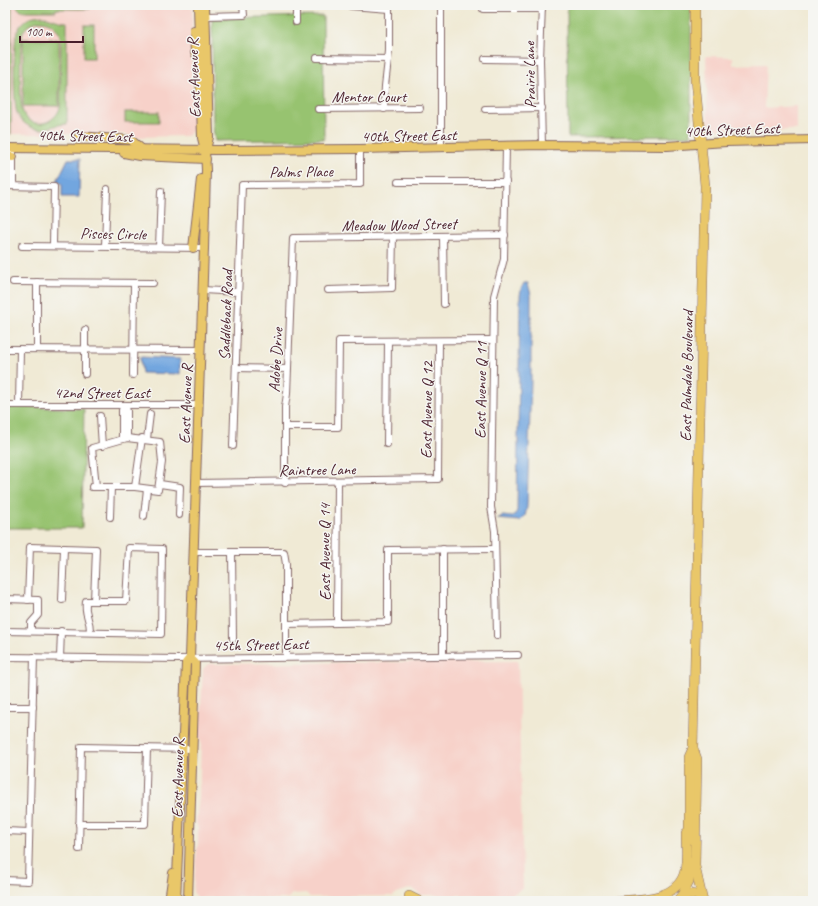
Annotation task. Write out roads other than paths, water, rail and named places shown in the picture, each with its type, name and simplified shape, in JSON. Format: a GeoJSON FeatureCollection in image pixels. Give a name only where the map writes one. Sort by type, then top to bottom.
{"type":"FeatureCollection","features":[{"type":"Feature","properties":{"kind":"highway","name":"East Palmdale Boulevard"},"geometry":{"type":"LineString","coordinates":[[695,5],[696,80],[705,186],[693,748],[697,759],[695,866],[704,900]]}},
{"type":"Feature","properties":{"kind":"highway","name":"East Palmdale Boulevard"},"geometry":{"type":"LineString","coordinates":[[680,897],[688,884],[690,868],[688,808],[689,757],[693,748]]}},
{"type":"Feature","properties":{"kind":"highway"},"geometry":{"type":"LineString","coordinates":[[615,901],[662,895],[670,892],[678,885],[685,868],[688,808]]}},
{"type":"Feature","properties":{"kind":"highway"},"geometry":{"type":"LineString","coordinates":[[651,901],[693,894],[704,900]]}},
{"type":"Feature","properties":{"kind":"highway"},"geometry":{"type":"LineString","coordinates":[[409,896],[419,901]]}},
{"type":"Feature","properties":{"kind":"main road"},"geometry":{"type":"LineString","coordinates":[[195,53],[194,14],[198,5]]}},
{"type":"Feature","properties":{"kind":"main road","name":"East Avenue R"},"geometry":{"type":"LineString","coordinates":[[176,901],[186,663],[190,658],[206,170],[205,150],[202,138],[198,5]]}},
{"type":"Feature","properties":{"kind":"main road"},"geometry":{"type":"LineString","coordinates":[[202,5],[203,46],[207,54]]}},
{"type":"Feature","properties":{"kind":"main road","name":"East Avenue R"},"geometry":{"type":"LineString","coordinates":[[205,5],[209,138],[205,150]]}},
{"type":"Feature","properties":{"kind":"main road"},"geometry":{"type":"LineString","coordinates":[[79,136],[131,140],[143,150]]}},
{"type":"Feature","properties":{"kind":"main road","name":"40th Street East"},"geometry":{"type":"LineString","coordinates":[[9,148],[143,150],[360,150],[542,145],[701,144],[813,140]]}},
{"type":"Feature","properties":{"kind":"main road"},"geometry":{"type":"LineString","coordinates":[[103,149],[139,156],[206,159]]}},
{"type":"Feature","properties":{"kind":"main road"},"geometry":{"type":"LineString","coordinates":[[193,248],[201,179],[206,170]]}},
{"type":"Feature","properties":{"kind":"main road","name":"East Avenue R"},"geometry":{"type":"LineString","coordinates":[[188,901],[195,663],[190,658]]}},
{"type":"Feature","properties":{"kind":"main road"},"geometry":{"type":"LineString","coordinates":[[169,901],[174,868],[178,860]]}},
{"type":"Feature","properties":{"kind":"street"},"geometry":{"type":"LineString","coordinates":[[206,16],[244,15],[243,5]]}},
{"type":"Feature","properties":{"kind":"street"},"geometry":{"type":"LineString","coordinates":[[296,5],[296,22]]}},
{"type":"Feature","properties":{"kind":"street"},"geometry":{"type":"LineString","coordinates":[[440,148],[441,5]]}},
{"type":"Feature","properties":{"kind":"street"},"geometry":{"type":"LineString","coordinates":[[351,6],[389,7],[388,59],[384,86],[384,109]]}},
{"type":"Feature","properties":{"kind":"street"},"geometry":{"type":"LineString","coordinates":[[483,9],[542,7]]}},
{"type":"Feature","properties":{"kind":"street","name":"Prairie Lane"},"geometry":{"type":"LineString","coordinates":[[542,7],[540,60],[542,145]]}},
{"type":"Feature","properties":{"kind":"street"},"geometry":{"type":"LineString","coordinates":[[317,58],[388,59]]}},
{"type":"Feature","properties":{"kind":"street"},"geometry":{"type":"LineString","coordinates":[[485,59],[540,60]]}},
{"type":"Feature","properties":{"kind":"street","name":"Mentor Court"},"geometry":{"type":"LineString","coordinates":[[318,109],[420,108]]}},
{"type":"Feature","properties":{"kind":"street"},"geometry":{"type":"LineString","coordinates":[[485,109],[542,108]]}},
{"type":"Feature","properties":{"kind":"street","name":"East Avenue Q 11"},"geometry":{"type":"LineString","coordinates":[[497,636],[495,531],[491,507],[493,340],[494,296],[504,259],[506,146]]}},
{"type":"Feature","properties":{"kind":"street"},"geometry":{"type":"LineString","coordinates":[[9,148],[13,186]]}},
{"type":"Feature","properties":{"kind":"street","name":"Palms Place"},"geometry":{"type":"LineString","coordinates":[[242,185],[360,184],[360,150]]}},
{"type":"Feature","properties":{"kind":"street"},"geometry":{"type":"LineString","coordinates":[[398,182],[506,182]]}},
{"type":"Feature","properties":{"kind":"street","name":"Saddleback Road"},"geometry":{"type":"LineString","coordinates":[[232,446],[242,185]]}},
{"type":"Feature","properties":{"kind":"street"},"geometry":{"type":"LineString","coordinates":[[5,186],[54,187],[53,245]]}},
{"type":"Feature","properties":{"kind":"street"},"geometry":{"type":"LineString","coordinates":[[105,246],[107,189]]}},
{"type":"Feature","properties":{"kind":"street"},"geometry":{"type":"LineString","coordinates":[[160,247],[161,191]]}},
{"type":"Feature","properties":{"kind":"street","name":"Meadow Wood Street"},"geometry":{"type":"LineString","coordinates":[[293,238],[505,235]]}},
{"type":"Feature","properties":{"kind":"street"},"geometry":{"type":"LineString","coordinates":[[328,290],[392,288],[393,236]]}},
{"type":"Feature","properties":{"kind":"street"},"geometry":{"type":"LineString","coordinates":[[443,236],[444,304]]}},
{"type":"Feature","properties":{"kind":"street","name":"Adobe Drive"},"geometry":{"type":"LineString","coordinates":[[285,483],[285,427],[293,238]]}},
{"type":"Feature","properties":{"kind":"street","name":"Pisces Circle"},"geometry":{"type":"LineString","coordinates":[[22,246],[53,245],[204,248]]}},
{"type":"Feature","properties":{"kind":"street"},"geometry":{"type":"LineString","coordinates":[[13,282],[153,283]]}},
{"type":"Feature","properties":{"kind":"street"},"geometry":{"type":"LineString","coordinates":[[37,282],[37,349]]}},
{"type":"Feature","properties":{"kind":"street"},"geometry":{"type":"LineString","coordinates":[[133,375],[134,283]]}},
{"type":"Feature","properties":{"kind":"street"},"geometry":{"type":"LineString","coordinates":[[203,290],[238,292]]}},
{"type":"Feature","properties":{"kind":"street"},"geometry":{"type":"LineString","coordinates":[[85,330],[85,374]]}},
{"type":"Feature","properties":{"kind":"street"},"geometry":{"type":"LineString","coordinates":[[285,427],[338,427],[339,341],[493,340]]}},
{"type":"Feature","properties":{"kind":"street"},"geometry":{"type":"LineString","coordinates":[[387,444],[388,341]]}},
{"type":"Feature","properties":{"kind":"street","name":"East Avenue Q 12"},"geometry":{"type":"LineString","coordinates":[[438,479],[440,341]]}},
{"type":"Feature","properties":{"kind":"street"},"geometry":{"type":"LineString","coordinates":[[5,349],[201,350]]}},
{"type":"Feature","properties":{"kind":"street"},"geometry":{"type":"LineString","coordinates":[[20,349],[20,405]]}},
{"type":"Feature","properties":{"kind":"street"},"geometry":{"type":"LineString","coordinates":[[236,368],[288,369]]}},
{"type":"Feature","properties":{"kind":"street","name":"42nd Street East"},"geometry":{"type":"LineString","coordinates":[[5,405],[198,405]]}},
{"type":"Feature","properties":{"kind":"street"},"geometry":{"type":"LineString","coordinates":[[125,405],[127,410],[125,438]]}},
{"type":"Feature","properties":{"kind":"street"},"geometry":{"type":"LineString","coordinates":[[136,487],[150,414]]}},
{"type":"Feature","properties":{"kind":"street"},"geometry":{"type":"LineString","coordinates":[[100,416],[102,446]]}},
{"type":"Feature","properties":{"kind":"street"},"geometry":{"type":"LineString","coordinates":[[125,438],[144,439],[160,442],[162,462],[158,490],[136,487],[94,486],[92,448],[125,438]]}},
{"type":"Feature","properties":{"kind":"street","name":"Raintree Lane"},"geometry":{"type":"LineString","coordinates":[[196,484],[438,479]]}},
{"type":"Feature","properties":{"kind":"street","name":"East Avenue Q 14"},"geometry":{"type":"LineString","coordinates":[[337,622],[338,482]]}},
{"type":"Feature","properties":{"kind":"street"},"geometry":{"type":"LineString","coordinates":[[160,484],[180,487],[179,516]]}},
{"type":"Feature","properties":{"kind":"street"},"geometry":{"type":"LineString","coordinates":[[110,517],[111,487]]}},
{"type":"Feature","properties":{"kind":"street"},"geometry":{"type":"LineString","coordinates":[[144,516],[147,489]]}},
{"type":"Feature","properties":{"kind":"street"},"geometry":{"type":"LineString","coordinates":[[28,600],[30,546],[96,549],[94,601]]}},
{"type":"Feature","properties":{"kind":"street"},"geometry":{"type":"LineString","coordinates":[[62,600],[64,548]]}},
{"type":"Feature","properties":{"kind":"street"},"geometry":{"type":"LineString","coordinates":[[5,631],[90,631],[161,634],[162,549],[128,548],[126,601],[86,601],[85,613],[90,622],[90,631]]}},
{"type":"Feature","properties":{"kind":"street"},"geometry":{"type":"LineString","coordinates":[[442,549],[443,655]]}},
{"type":"Feature","properties":{"kind":"street"},"geometry":{"type":"LineString","coordinates":[[286,624],[388,622],[388,550],[495,549]]}},
{"type":"Feature","properties":{"kind":"street"},"geometry":{"type":"LineString","coordinates":[[193,552],[284,552],[286,564],[286,657]]}},
{"type":"Feature","properties":{"kind":"street"},"geometry":{"type":"LineString","coordinates":[[232,552],[233,639]]}},
{"type":"Feature","properties":{"kind":"street"},"geometry":{"type":"LineString","coordinates":[[5,599],[38,600],[38,615],[31,623],[32,631]]}},
{"type":"Feature","properties":{"kind":"street"},"geometry":{"type":"LineString","coordinates":[[60,658],[61,631]]}},
{"type":"Feature","properties":{"kind":"street","name":"45th Street East"},"geometry":{"type":"LineString","coordinates":[[5,657],[190,658],[518,654]]}},
{"type":"Feature","properties":{"kind":"street"},"geometry":{"type":"LineString","coordinates":[[5,880],[28,881],[34,657]]}},
{"type":"Feature","properties":{"kind":"street"},"geometry":{"type":"LineString","coordinates":[[5,707],[33,708]]}},
{"type":"Feature","properties":{"kind":"street"},"geometry":{"type":"LineString","coordinates":[[79,849],[81,747],[192,749]]}},
{"type":"Feature","properties":{"kind":"street"},"geometry":{"type":"LineString","coordinates":[[79,824],[145,824],[147,748]]}},
{"type":"Feature","properties":{"kind":"street"},"geometry":{"type":"LineString","coordinates":[[5,831],[29,832]]}},
{"type":"Feature","properties":{"kind":"water"},"geometry":{"type":"Polygon","coordinates":[[[68,159],[80,159],[79,197],[62,197],[62,184],[57,181],[68,159]]]}},
{"type":"Feature","properties":{"kind":"water"},"geometry":{"type":"Polygon","coordinates":[[[524,283],[528,283],[531,295],[531,380],[527,507],[525,516],[520,521],[497,519],[502,516],[513,517],[517,511],[520,296],[524,283]]]}},
{"type":"Feature","properties":{"kind":"water"},"geometry":{"type":"Polygon","coordinates":[[[140,357],[180,359],[180,374],[142,373],[140,357]]]}}]}
